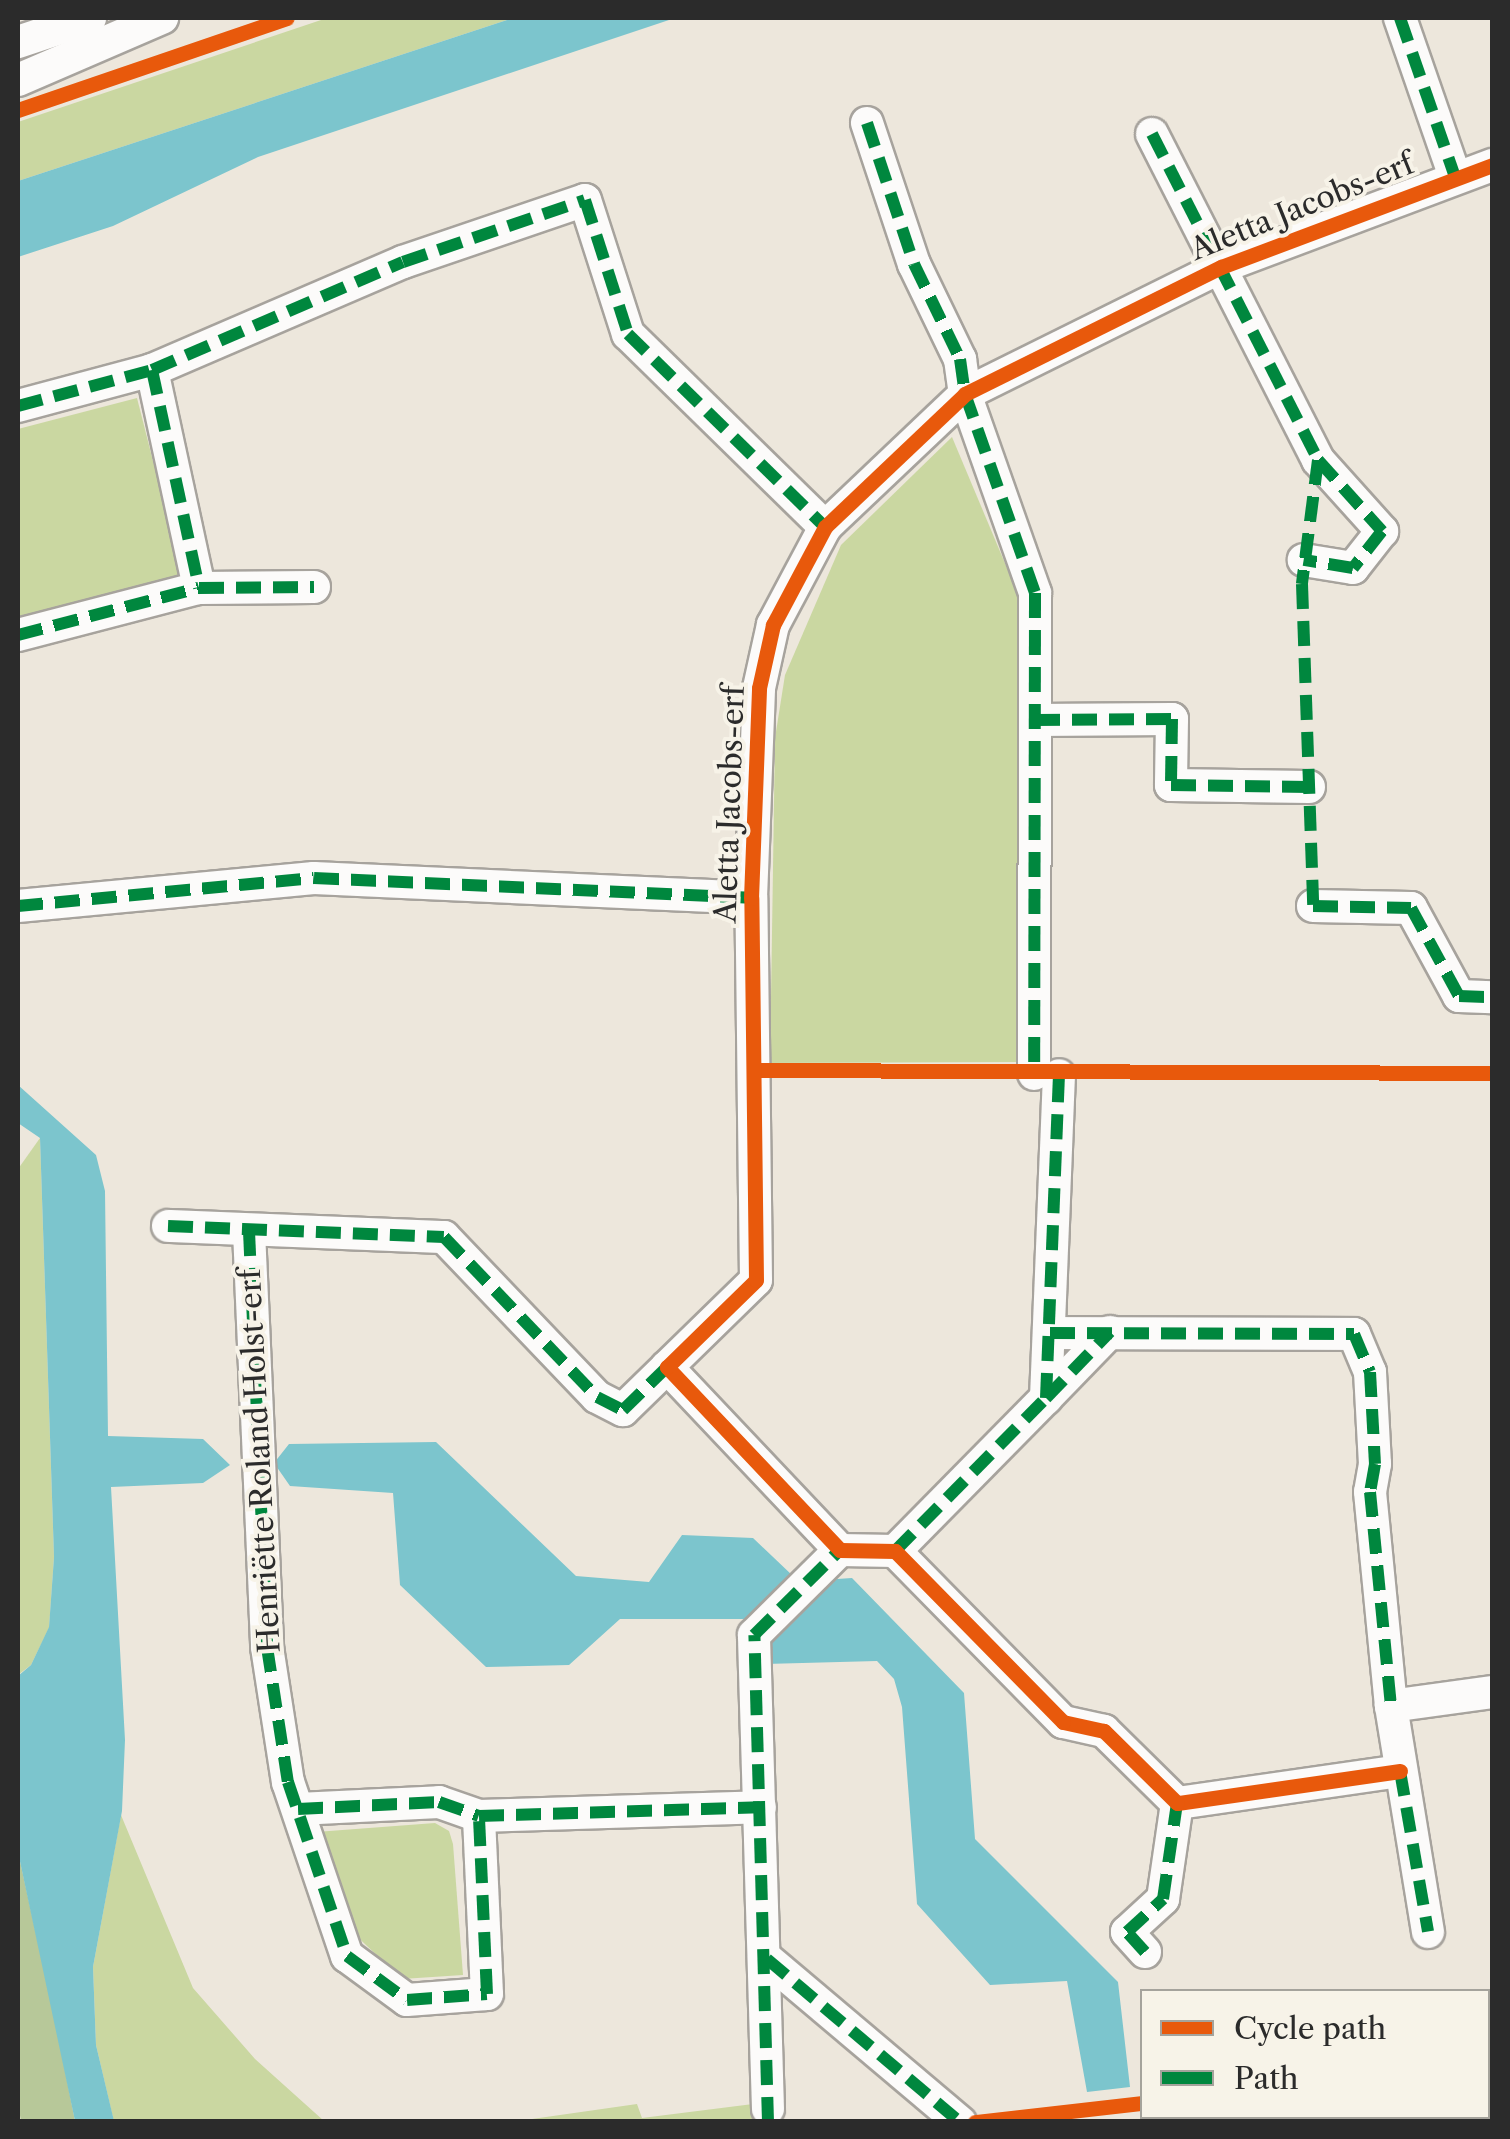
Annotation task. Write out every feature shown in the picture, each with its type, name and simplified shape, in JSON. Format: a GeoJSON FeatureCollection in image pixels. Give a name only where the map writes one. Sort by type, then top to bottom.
{"type":"FeatureCollection","features":[{"type":"Feature","properties":{"kind":"street"},"geometry":{"type":"LineString","coordinates":[[18,42],[90,18]]}},
{"type":"Feature","properties":{"kind":"street"},"geometry":{"type":"LineString","coordinates":[[18,80],[162,18]]}},
{"type":"Feature","properties":{"kind":"street","name":"Aletta Jacobs-erf"},"geometry":{"type":"LineString","coordinates":[[1400,18],[1454,174]]}},
{"type":"Feature","properties":{"kind":"street"},"geometry":{"type":"LineString","coordinates":[[867,123],[914,264],[960,359],[966,394],[1035,593],[1050,1334],[1046,1398]]}},
{"type":"Feature","properties":{"kind":"street","name":"Aletta Jacobs-erf"},"geometry":{"type":"LineString","coordinates":[[1152,134],[1318,460],[1382,532],[1354,568],[1304,560]]}},
{"type":"Feature","properties":{"kind":"street","name":"Aletta Jacobs-erf"},"geometry":{"type":"LineString","coordinates":[[754,1070],[751,898],[759,688],[773,624],[825,527],[966,394],[1221,267],[1454,174],[1492,165]]}},
{"type":"Feature","properties":{"kind":"street"},"geometry":{"type":"LineString","coordinates":[[18,406],[152,370],[385,270],[585,200],[628,334],[825,527]]}},
{"type":"Feature","properties":{"kind":"street"},"geometry":{"type":"LineString","coordinates":[[152,370],[199,588]]}},
{"type":"Feature","properties":{"kind":"street"},"geometry":{"type":"LineString","coordinates":[[18,636],[199,588],[314,587]]}},
{"type":"Feature","properties":{"kind":"street"},"geometry":{"type":"LineString","coordinates":[[1035,720],[1172,719],[1172,785],[1309,787]]}},
{"type":"Feature","properties":{"kind":"street","name":"Aletta Jacobs-erf"},"geometry":{"type":"LineString","coordinates":[[18,906],[314,878],[751,898]]}},
{"type":"Feature","properties":{"kind":"street"},"geometry":{"type":"LineString","coordinates":[[1314,906],[1411,908],[1460,996],[1492,996]]}},
{"type":"Feature","properties":{"kind":"street","name":"Henriëtte Roland Holst-erf"},"geometry":{"type":"LineString","coordinates":[[168,1226],[444,1237],[597,1397],[622,1410],[756,1280],[754,1070]]}},
{"type":"Feature","properties":{"kind":"street","name":"Henriëtte Roland Holst-erf"},"geometry":{"type":"LineString","coordinates":[[249,1231],[267,1647],[298,1808],[347,1956],[407,2000],[487,1994],[478,1816]]}},
{"type":"Feature","properties":{"kind":"street"},"geometry":{"type":"LineString","coordinates":[[895,1551],[1110,1332]]}},
{"type":"Feature","properties":{"kind":"street"},"geometry":{"type":"LineString","coordinates":[[1050,1334],[1354,1334],[1370,1372],[1375,1464],[1370,1492],[1391,1706],[1428,1932]]}},
{"type":"Feature","properties":{"kind":"street"},"geometry":{"type":"LineString","coordinates":[[667,1367],[840,1550],[895,1551],[1063,1722],[1104,1731],[1177,1803]]}},
{"type":"Feature","properties":{"kind":"street"},"geometry":{"type":"LineString","coordinates":[[768,2109],[767,1958],[754,1635],[840,1550]]}},
{"type":"Feature","properties":{"kind":"street"},"geometry":{"type":"LineString","coordinates":[[1391,1706],[1492,1692]]}},
{"type":"Feature","properties":{"kind":"street"},"geometry":{"type":"LineString","coordinates":[[1177,1803],[1400,1771]]}},
{"type":"Feature","properties":{"kind":"street"},"geometry":{"type":"LineString","coordinates":[[298,1808],[440,1802],[478,1816],[760,1807]]}},
{"type":"Feature","properties":{"kind":"street"},"geometry":{"type":"LineString","coordinates":[[1145,1952],[1127,1932],[1162,1898],[1177,1803]]}},
{"type":"Feature","properties":{"kind":"street"},"geometry":{"type":"LineString","coordinates":[[767,1958],[960,2122]]}},
{"type":"Feature","properties":{"kind":"green space"},"geometry":{"type":"Polygon","coordinates":[[[327,18],[513,18],[18,181],[18,122],[327,18]]]}},
{"type":"Feature","properties":{"kind":"green space"},"geometry":{"type":"Polygon","coordinates":[[[137,398],[183,579],[18,625],[18,429],[137,398]]]}},
{"type":"Feature","properties":{"kind":"green space"},"geometry":{"type":"Polygon","coordinates":[[[952,437],[1020,599],[1016,1062],[770,1063],[775,738],[785,675],[841,545],[952,437]]]}},
{"type":"Feature","properties":{"kind":"green space"},"geometry":{"type":"Polygon","coordinates":[[[40,1138],[54,1557],[49,1628],[31,1665],[18,1675],[18,1169],[40,1138]]]}},
{"type":"Feature","properties":{"kind":"green space"},"geometry":{"type":"Polygon","coordinates":[[[121,1815],[193,1988],[255,2059],[324,2121],[114,2122],[96,2045],[93,1967],[121,1815]]]}},
{"type":"Feature","properties":{"kind":"green space"},"geometry":{"type":"Polygon","coordinates":[[[435,1823],[449,1831],[453,1844],[463,1975],[402,1979],[348,1928],[316,1832],[435,1823]]]}},
{"type":"Feature","properties":{"kind":"green space"},"geometry":{"type":"Polygon","coordinates":[[[18,1852],[55,2020],[75,2121],[21,2121],[18,1852]]]}},
{"type":"Feature","properties":{"kind":"green space"},"geometry":{"type":"Polygon","coordinates":[[[1492,2086],[1492,2121],[1125,2119],[1490,2119],[1492,2086]]]}},
{"type":"Feature","properties":{"kind":"green space"},"geometry":{"type":"Polygon","coordinates":[[[637,2104],[642,2118],[753,2104],[754,2121],[511,2122],[637,2104]]]}},
{"type":"Feature","properties":{"kind":"water"},"geometry":{"type":"Polygon","coordinates":[[[513,18],[675,18],[258,157],[113,226],[18,257],[18,181],[513,18]]]}},
{"type":"Feature","properties":{"kind":"water"},"geometry":{"type":"Polygon","coordinates":[[[18,1085],[96,1155],[105,1191],[108,1436],[203,1439],[230,1465],[203,1483],[111,1487],[125,1740],[122,1811],[93,1967],[96,2045],[114,2121],[75,2121],[18,1852],[18,1676],[31,1665],[49,1627],[54,1557],[40,1138],[18,1123],[18,1085]]]}},
{"type":"Feature","properties":{"kind":"water"},"geometry":{"type":"Polygon","coordinates":[[[436,1442],[576,1576],[649,1582],[682,1535],[753,1538],[793,1576],[754,1619],[620,1619],[569,1665],[486,1667],[400,1585],[393,1493],[290,1486],[274,1463],[289,1444],[436,1442]]]}},
{"type":"Feature","properties":{"kind":"water"},"geometry":{"type":"Polygon","coordinates":[[[852,1578],[964,1693],[975,1839],[1118,1982],[1130,2087],[1087,2092],[1067,1981],[990,1985],[917,1904],[902,1707],[894,1679],[877,1661],[765,1664],[766,1645],[778,1630],[837,1579],[852,1578]]]}},
{"type":"Feature","properties":{"kind":"marked path"},"geometry":{"type":"LineString","coordinates":[[1400,18],[1454,174]]}},
{"type":"Feature","properties":{"kind":"marked path"},"geometry":{"type":"LineString","coordinates":[[867,123],[914,264],[960,359],[965,394],[1035,593],[1034,1074]]}},
{"type":"Feature","properties":{"kind":"marked path"},"geometry":{"type":"LineString","coordinates":[[1152,134],[1318,460],[1382,531],[1353,568],[1304,560]]}},
{"type":"Feature","properties":{"kind":"marked path"},"geometry":{"type":"LineString","coordinates":[[18,406],[152,370],[403,262],[585,200],[628,334],[825,527]]}},
{"type":"Feature","properties":{"kind":"marked path"},"geometry":{"type":"LineString","coordinates":[[152,370],[199,588],[314,587]]}},
{"type":"Feature","properties":{"kind":"marked path"},"geometry":{"type":"LineString","coordinates":[[1318,460],[1302,584],[1313,906],[1411,908],[1459,996],[1492,997]]}},
{"type":"Feature","properties":{"kind":"marked path"},"geometry":{"type":"LineString","coordinates":[[18,635],[199,588]]}},
{"type":"Feature","properties":{"kind":"marked path"},"geometry":{"type":"LineString","coordinates":[[1035,720],[1172,719],[1171,785],[1309,787]]}},
{"type":"Feature","properties":{"kind":"marked path"},"geometry":{"type":"LineString","coordinates":[[18,906],[314,878],[751,898]]}},
{"type":"Feature","properties":{"kind":"marked path"},"geometry":{"type":"LineString","coordinates":[[895,1551],[1046,1398],[1059,1075]]}},
{"type":"Feature","properties":{"kind":"marked path"},"geometry":{"type":"LineString","coordinates":[[168,1226],[444,1237],[597,1397],[623,1410],[667,1367]]}},
{"type":"Feature","properties":{"kind":"marked path"},"geometry":{"type":"LineString","coordinates":[[249,1231],[267,1647],[288,1782],[347,1956],[407,2000],[487,1994],[479,1816]]}},
{"type":"Feature","properties":{"kind":"marked path"},"geometry":{"type":"LineString","coordinates":[[1046,1398],[1110,1332]]}},
{"type":"Feature","properties":{"kind":"marked path"},"geometry":{"type":"LineString","coordinates":[[1050,1333],[1354,1334],[1370,1372],[1375,1464],[1370,1492],[1391,1706]]}},
{"type":"Feature","properties":{"kind":"marked path"},"geometry":{"type":"LineString","coordinates":[[768,2122],[754,1635],[840,1550]]}},
{"type":"Feature","properties":{"kind":"marked path"},"geometry":{"type":"LineString","coordinates":[[1400,1771],[1428,1932]]}},
{"type":"Feature","properties":{"kind":"marked path"},"geometry":{"type":"LineString","coordinates":[[298,1809],[439,1802],[479,1816],[760,1807]]}},
{"type":"Feature","properties":{"kind":"marked path"},"geometry":{"type":"LineString","coordinates":[[1145,1952],[1127,1932],[1163,1899],[1177,1803]]}},
{"type":"Feature","properties":{"kind":"marked path"},"geometry":{"type":"LineString","coordinates":[[767,1959],[960,2122]]}},
{"type":"Feature","properties":{"kind":"cycle path"},"geometry":{"type":"LineString","coordinates":[[18,110],[287,18]]}},
{"type":"Feature","properties":{"kind":"cycle path"},"geometry":{"type":"LineString","coordinates":[[1400,1771],[1177,1803],[1104,1731],[1063,1722],[895,1551],[840,1550],[667,1367],[756,1280],[751,898],[759,688],[773,625],[825,527],[965,394],[1221,267],[1492,165]]}},
{"type":"Feature","properties":{"kind":"cycle path"},"geometry":{"type":"LineString","coordinates":[[755,1070],[1492,1073]]}},
{"type":"Feature","properties":{"kind":"cycle path"},"geometry":{"type":"LineString","coordinates":[[975,2122],[1140,2103]]}}]}
